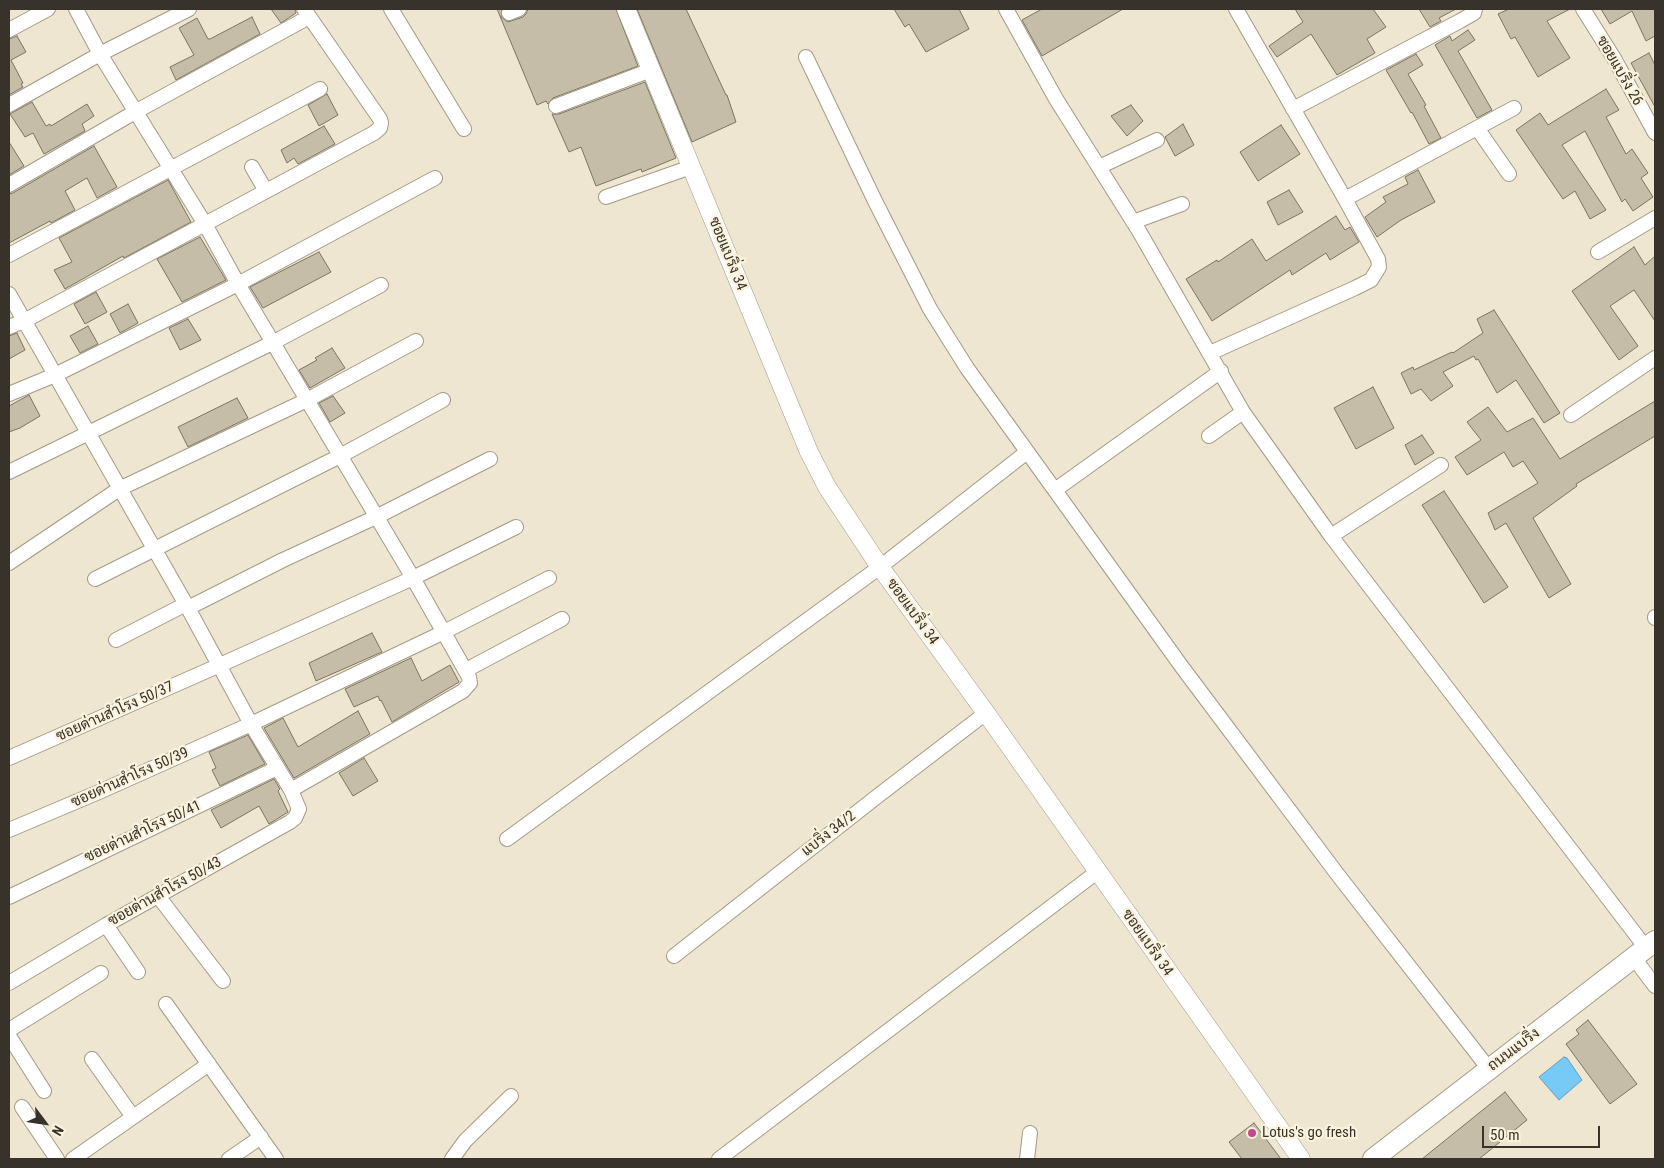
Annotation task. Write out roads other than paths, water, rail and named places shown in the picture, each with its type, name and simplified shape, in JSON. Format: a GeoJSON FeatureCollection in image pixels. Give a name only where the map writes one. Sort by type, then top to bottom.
{"type":"FeatureCollection","features":[{"type":"Feature","properties":{"kind":"main road","name":"ถนนแบริ่ง"},"geometry":{"type":"LineString","coordinates":[[1373,1159],[1645,949]]}},
{"type":"Feature","properties":{"kind":"street"},"geometry":{"type":"LineString","coordinates":[[9,30],[48,9]]}},
{"type":"Feature","properties":{"kind":"street"},"geometry":{"type":"LineString","coordinates":[[9,294],[187,606],[251,724],[291,790],[463,691],[470,683],[466,670],[413,578],[238,284],[205,224],[100,54],[76,9]]}},
{"type":"Feature","properties":{"kind":"street"},"geometry":{"type":"LineString","coordinates":[[9,105],[100,54],[189,9]]}},
{"type":"Feature","properties":{"kind":"street"},"geometry":{"type":"LineString","coordinates":[[391,9],[464,129]]}},
{"type":"Feature","properties":{"kind":"street","name":"ซอยแบริ่ง 34"},"geometry":{"type":"LineString","coordinates":[[626,9],[809,452],[827,487],[880,568],[986,713],[1301,1159]]}},
{"type":"Feature","properties":{"kind":"street"},"geometry":{"type":"LineString","coordinates":[[1006,9],[1056,99],[1134,222],[1243,412],[1332,536],[1645,949],[1655,986]]}},
{"type":"Feature","properties":{"kind":"street"},"geometry":{"type":"LineString","coordinates":[[1293,109],[1460,21],[1474,13],[1476,9]]}},
{"type":"Feature","properties":{"kind":"street","name":"ซอยแบริ่ง 26"},"geometry":{"type":"LineString","coordinates":[[1583,9],[1615,60],[1655,133]]}},
{"type":"Feature","properties":{"kind":"street"},"geometry":{"type":"LineString","coordinates":[[1210,353],[1371,280],[1378,267],[1378,259],[1346,199],[1293,109],[1241,11]]}},
{"type":"Feature","properties":{"kind":"street"},"geometry":{"type":"LineString","coordinates":[[9,185],[307,13],[381,123],[380,128],[374,133],[9,327]]}},
{"type":"Feature","properties":{"kind":"street"},"geometry":{"type":"LineString","coordinates":[[806,57],[874,201],[930,309],[967,368],[1182,666],[1338,876],[1489,1068]]}},
{"type":"Feature","properties":{"kind":"street"},"geometry":{"type":"LineString","coordinates":[[556,106],[651,70]]}},
{"type":"Feature","properties":{"kind":"street"},"geometry":{"type":"LineString","coordinates":[[9,255],[320,89]]}},
{"type":"Feature","properties":{"kind":"street"},"geometry":{"type":"LineString","coordinates":[[1346,199],[1514,108]]}},
{"type":"Feature","properties":{"kind":"street"},"geometry":{"type":"LineString","coordinates":[[1477,128],[1509,174]]}},
{"type":"Feature","properties":{"kind":"street"},"geometry":{"type":"LineString","coordinates":[[1099,167],[1157,140]]}},
{"type":"Feature","properties":{"kind":"street"},"geometry":{"type":"LineString","coordinates":[[252,167],[266,191]]}},
{"type":"Feature","properties":{"kind":"street"},"geometry":{"type":"LineString","coordinates":[[606,197],[691,167]]}},
{"type":"Feature","properties":{"kind":"street"},"geometry":{"type":"LineString","coordinates":[[9,394],[56,374],[238,284],[434,178]]}},
{"type":"Feature","properties":{"kind":"street"},"geometry":{"type":"LineString","coordinates":[[1134,222],[1182,204]]}},
{"type":"Feature","properties":{"kind":"street"},"geometry":{"type":"LineString","coordinates":[[1598,252],[1655,218]]}},
{"type":"Feature","properties":{"kind":"street"},"geometry":{"type":"LineString","coordinates":[[9,472],[274,342],[381,285]]}},
{"type":"Feature","properties":{"kind":"street"},"geometry":{"type":"LineString","coordinates":[[9,563],[119,489],[307,400],[416,341]]}},
{"type":"Feature","properties":{"kind":"street"},"geometry":{"type":"LineString","coordinates":[[1571,415],[1655,358]]}},
{"type":"Feature","properties":{"kind":"street"},"geometry":{"type":"LineString","coordinates":[[1055,490],[1220,372]]}},
{"type":"Feature","properties":{"kind":"street"},"geometry":{"type":"LineString","coordinates":[[94,580],[154,548],[340,456],[443,400]]}},
{"type":"Feature","properties":{"kind":"street"},"geometry":{"type":"LineString","coordinates":[[1209,436],[1243,412]]}},
{"type":"Feature","properties":{"kind":"street"},"geometry":{"type":"LineString","coordinates":[[507,839],[880,568],[1027,452]]}},
{"type":"Feature","properties":{"kind":"street"},"geometry":{"type":"LineString","coordinates":[[116,640],[376,517],[490,459]]}},
{"type":"Feature","properties":{"kind":"street"},"geometry":{"type":"LineString","coordinates":[[1332,536],[1442,465]]}},
{"type":"Feature","properties":{"kind":"street","name":"ซอยด่านสำโรง 50/37"},"geometry":{"type":"LineString","coordinates":[[9,758],[220,666],[413,578],[516,527]]}},
{"type":"Feature","properties":{"kind":"street","name":"ซอยด่านสำโรง 50/39"},"geometry":{"type":"LineString","coordinates":[[9,830],[251,724],[444,632],[549,578]]}},
{"type":"Feature","properties":{"kind":"street"},"geometry":{"type":"LineString","coordinates":[[466,670],[562,619]]}},
{"type":"Feature","properties":{"kind":"street","name":"แบริ่ง 34/2"},"geometry":{"type":"LineString","coordinates":[[674,956],[871,800],[986,713]]}},
{"type":"Feature","properties":{"kind":"street","name":"ซอยด่านสำโรง 50/41"},"geometry":{"type":"LineString","coordinates":[[9,897],[277,768]]}},
{"type":"Feature","properties":{"kind":"street","name":"ซอยด่านสำโรง 50/43"},"geometry":{"type":"LineString","coordinates":[[9,983],[106,925],[295,818],[300,809],[291,790]]}},
{"type":"Feature","properties":{"kind":"street"},"geometry":{"type":"LineString","coordinates":[[719,1159],[1097,872]]}},
{"type":"Feature","properties":{"kind":"street"},"geometry":{"type":"LineString","coordinates":[[158,896],[223,981]]}},
{"type":"Feature","properties":{"kind":"street"},"geometry":{"type":"LineString","coordinates":[[106,925],[138,972]]}},
{"type":"Feature","properties":{"kind":"street"},"geometry":{"type":"LineString","coordinates":[[9,1030],[101,973]]}},
{"type":"Feature","properties":{"kind":"street"},"geometry":{"type":"LineString","coordinates":[[166,1004],[276,1159]]}},
{"type":"Feature","properties":{"kind":"street"},"geometry":{"type":"LineString","coordinates":[[9,1036],[44,1090]]}},
{"type":"Feature","properties":{"kind":"street"},"geometry":{"type":"LineString","coordinates":[[92,1059],[133,1117]]}},
{"type":"Feature","properties":{"kind":"street"},"geometry":{"type":"LineString","coordinates":[[73,1159],[208,1064]]}},
{"type":"Feature","properties":{"kind":"street"},"geometry":{"type":"LineString","coordinates":[[452,1159],[465,1141],[511,1096]]}},
{"type":"Feature","properties":{"kind":"street"},"geometry":{"type":"LineString","coordinates":[[22,1107],[57,1159]]}},
{"type":"Feature","properties":{"kind":"street"},"geometry":{"type":"LineString","coordinates":[[1027,1159],[1030,1132]]}},
{"type":"Feature","properties":{"kind":"street"},"geometry":{"type":"LineString","coordinates":[[229,1159],[261,1137]]}},
{"type":"Feature","properties":{"kind":"water"},"geometry":{"type":"Polygon","coordinates":[[[1564,1057],[1567,1058],[1582,1080],[1559,1100],[1539,1077],[1564,1057]]]}},
{"type":"Feature","properties":{"kind":"place","name":"Lotus's go fresh"},"geometry":{"type":"Point","coordinates":[1252,1133]}}]}
